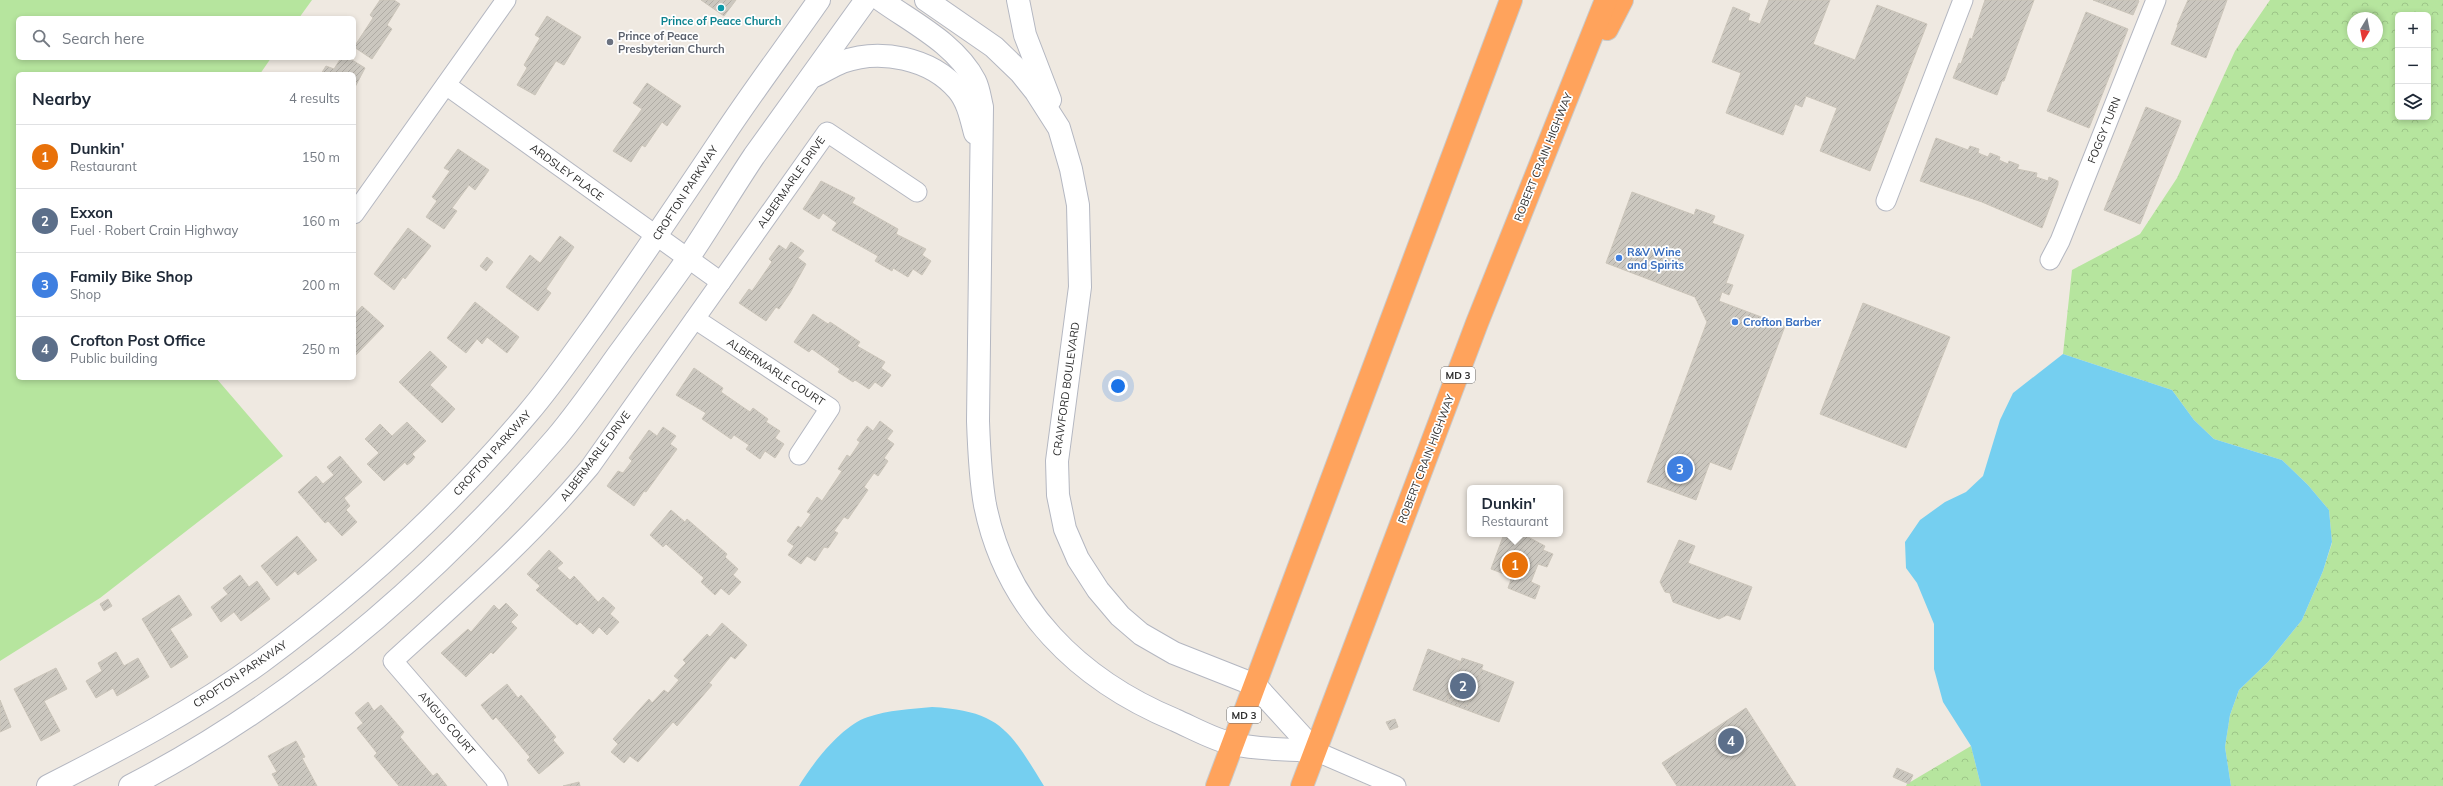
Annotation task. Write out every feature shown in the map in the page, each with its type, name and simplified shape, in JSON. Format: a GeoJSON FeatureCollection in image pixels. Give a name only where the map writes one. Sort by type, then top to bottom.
{"type":"FeatureCollection","features":[{"type":"Feature","properties":{"kind":"highway","name":"MD 3"},"geometry":{"type":"LineString","coordinates":[[1217,786],[1511,0]]}},
{"type":"Feature","properties":{"kind":"highway","name":"ROBERT CRAIN HIGHWAY"},"geometry":{"type":"LineString","coordinates":[[1302,786],[1477,323],[1606,0]]}},
{"type":"Feature","properties":{"kind":"highway"},"geometry":{"type":"LineString","coordinates":[[1556,124],[1622,0]]}},
{"type":"Feature","properties":{"kind":"street"},"geometry":{"type":"LineString","coordinates":[[356,211],[506,0]]}},
{"type":"Feature","properties":{"kind":"street","name":"CROFTON PARKWAY"},"geometry":{"type":"LineString","coordinates":[[48,786],[127,746],[260,663],[329,609],[407,541],[468,480],[529,412],[657,237],[723,135],[819,0]]}},
{"type":"Feature","properties":{"kind":"street"},"geometry":{"type":"LineString","coordinates":[[130,786],[213,738],[282,693],[354,638],[433,568],[495,506],[558,436],[688,258],[754,156],[812,78],[866,0]]}},
{"type":"Feature","properties":{"kind":"street"},"geometry":{"type":"LineString","coordinates":[[880,0],[950,48],[964,63],[976,82],[982,108],[978,421],[980,464],[986,505],[997,547],[1015,586],[1035,616],[1072,658],[1106,685],[1151,710],[1233,744],[1314,752],[1396,786]]}},
{"type":"Feature","properties":{"kind":"street","name":"CRAWFORD BOULEVARD"},"geometry":{"type":"LineString","coordinates":[[926,0],[994,47],[1020,72],[1036,92],[1059,128],[1078,205],[1080,287],[1057,461],[1058,495],[1065,529],[1078,559],[1098,590],[1120,616],[1141,634],[1174,653],[1255,685],[1314,752]]}},
{"type":"Feature","properties":{"kind":"street"},"geometry":{"type":"LineString","coordinates":[[1018,0],[1026,35],[1045,83],[1059,128]]}},
{"type":"Feature","properties":{"kind":"street"},"geometry":{"type":"LineString","coordinates":[[1886,200],[1963,0]]}},
{"type":"Feature","properties":{"kind":"street","name":"FOGGY TURN"},"geometry":{"type":"LineString","coordinates":[[2050,260],[2060,242],[2156,0]]}},
{"type":"Feature","properties":{"kind":"street"},"geometry":{"type":"LineString","coordinates":[[812,78],[842,62],[859,58],[882,56],[904,58],[924,65],[947,78],[959,91],[970,113],[981,161]]}},
{"type":"Feature","properties":{"kind":"street","name":"ARDSLEY PLACE"},"geometry":{"type":"LineString","coordinates":[[446,85],[688,258]]}},
{"type":"Feature","properties":{"kind":"street","name":"ALBERMARLE DRIVE"},"geometry":{"type":"LineString","coordinates":[[393,661],[502,560],[559,504],[590,467],[827,132],[916,192]]}},
{"type":"Feature","properties":{"kind":"street"},"geometry":{"type":"LineString","coordinates":[[688,258],[721,282]]}},
{"type":"Feature","properties":{"kind":"street","name":"ALBERMARLE COURT"},"geometry":{"type":"LineString","coordinates":[[695,319],[830,408],[799,455]]}},
{"type":"Feature","properties":{"kind":"street","name":"ANGUS COURT"},"geometry":{"type":"LineString","coordinates":[[393,661],[495,779],[498,786]]}},
{"type":"Feature","properties":{"kind":"green space"},"geometry":{"type":"Polygon","coordinates":[[[0,0],[312,0],[300,16],[16,16],[16,60],[270,60],[261,72],[16,72],[16,380],[218,380],[283,456],[100,598],[0,661],[0,0]]]}},
{"type":"Feature","properties":{"kind":"green space"},"geometry":{"type":"Polygon","coordinates":[[[2270,0],[2443,0],[2443,786],[2231,786],[2225,747],[2230,715],[2239,690],[2268,662],[2302,620],[2323,571],[2332,543],[2329,510],[2308,485],[2282,460],[2214,439],[2194,420],[2172,390],[2063,354],[2072,270],[2140,234],[2177,178],[2235,51],[2270,0]]]}},
{"type":"Feature","properties":{"kind":"green space"},"geometry":{"type":"Polygon","coordinates":[[[1971,746],[1981,786],[1906,786],[1907,784],[1971,746]]]}},
{"type":"Feature","properties":{"kind":"water"},"geometry":{"type":"Polygon","coordinates":[[[2063,354],[2172,390],[2194,420],[2214,439],[2282,460],[2308,485],[2329,510],[2332,542],[2323,571],[2302,620],[2268,662],[2239,690],[2230,715],[2225,747],[2231,786],[1981,786],[1971,746],[1943,702],[1934,669],[1934,624],[1917,583],[1906,568],[1905,542],[1920,520],[1945,502],[1966,492],[1983,476],[2000,420],[2013,393],[2063,354]]]}},
{"type":"Feature","properties":{"kind":"water"},"geometry":{"type":"Polygon","coordinates":[[[932,707],[955,709],[974,713],[989,719],[1001,727],[1022,751],[1044,786],[799,786],[829,746],[848,728],[858,721],[883,713],[932,707]]]}},
{"type":"Feature","properties":{"kind":"building"},"geometry":{"type":"Polygon","coordinates":[[[380,0],[394,0],[400,4],[387,25],[392,29],[372,59],[356,48],[356,44],[373,18],[370,15],[380,0]]]}},
{"type":"Feature","properties":{"kind":"building","name":"Prince of Peace Church"},"geometry":{"type":"Polygon","coordinates":[[[701,0],[736,0],[724,16],[701,0]]]}},
{"type":"Feature","properties":{"kind":"building"},"geometry":{"type":"Polygon","coordinates":[[[1769,0],[1830,0],[1813,44],[1855,60],[1877,5],[1927,24],[1870,171],[1820,151],[1837,108],[1806,96],[1802,107],[1795,104],[1783,135],[1726,113],[1741,73],[1712,62],[1733,7],[1750,14],[1748,20],[1760,24],[1769,0]]]}},
{"type":"Feature","properties":{"kind":"building"},"geometry":{"type":"Polygon","coordinates":[[[1985,0],[2034,0],[2004,81],[2002,81],[1997,95],[1953,78],[1959,63],[1961,64],[1970,38],[1972,39],[1985,0]]]}},
{"type":"Feature","properties":{"kind":"building"},"geometry":{"type":"Polygon","coordinates":[[[2093,0],[2138,0],[2139,1],[2133,15],[2093,0]]]}},
{"type":"Feature","properties":{"kind":"building"},"geometry":{"type":"Polygon","coordinates":[[[2188,0],[2227,0],[2206,58],[2171,44],[2177,25],[2188,0]]]}},
{"type":"Feature","properties":{"kind":"building"},"geometry":{"type":"Polygon","coordinates":[[[2086,12],[2128,29],[2089,128],[2047,111],[2086,12]]]}},
{"type":"Feature","properties":{"kind":"building"},"geometry":{"type":"Polygon","coordinates":[[[547,16],[581,37],[564,65],[556,61],[535,95],[517,85],[527,68],[524,65],[540,38],[535,35],[547,16]]]}},
{"type":"Feature","properties":{"kind":"building"},"geometry":{"type":"Polygon","coordinates":[[[340,60],[352,60],[365,68],[356,85],[356,72],[322,72],[326,66],[334,69],[340,60]]]}},
{"type":"Feature","properties":{"kind":"building"},"geometry":{"type":"Polygon","coordinates":[[[647,83],[681,106],[667,126],[662,122],[645,147],[642,145],[631,162],[613,151],[642,109],[633,103],[647,83]]]}},
{"type":"Feature","properties":{"kind":"building"},"geometry":{"type":"Polygon","coordinates":[[[2146,107],[2181,121],[2140,224],[2104,210],[2146,107]]]}},
{"type":"Feature","properties":{"kind":"building"},"geometry":{"type":"Polygon","coordinates":[[[1936,138],[1968,150],[1970,146],[1979,149],[1978,153],[1988,157],[1990,153],[2000,157],[1999,160],[2008,164],[2009,161],[2019,165],[2017,169],[2037,173],[2036,177],[2048,181],[2049,177],[2058,181],[2058,185],[2042,228],[1982,202],[1920,181],[1936,138]]]}},
{"type":"Feature","properties":{"kind":"building"},"geometry":{"type":"Polygon","coordinates":[[[458,149],[489,170],[475,190],[469,185],[452,208],[457,211],[444,229],[426,217],[437,201],[432,197],[450,171],[444,168],[458,149]]]}},
{"type":"Feature","properties":{"kind":"building"},"geometry":{"type":"Polygon","coordinates":[[[821,181],[855,198],[852,203],[898,229],[896,234],[926,249],[922,255],[931,261],[922,275],[913,269],[908,277],[893,268],[892,271],[875,261],[878,256],[832,230],[837,223],[823,213],[819,219],[803,209],[821,181]]]}},
{"type":"Feature","properties":{"kind":"building"},"geometry":{"type":"Polygon","coordinates":[[[1632,192],[1694,215],[1696,209],[1715,216],[1712,223],[1744,235],[1726,283],[1733,285],[1729,295],[1722,292],[1719,301],[1785,326],[1731,470],[1710,462],[1696,500],[1647,482],[1707,322],[1695,297],[1606,263],[1632,192]]]}},
{"type":"Feature","properties":{"kind":"building"},"geometry":{"type":"Polygon","coordinates":[[[408,228],[431,246],[405,279],[403,277],[394,290],[374,274],[408,228]]]}},
{"type":"Feature","properties":{"kind":"building"},"geometry":{"type":"Polygon","coordinates":[[[560,236],[574,247],[546,289],[551,293],[538,311],[506,287],[530,255],[540,263],[560,236]]]}},
{"type":"Feature","properties":{"kind":"building"},"geometry":{"type":"Polygon","coordinates":[[[791,242],[804,251],[798,258],[806,264],[790,293],[779,309],[776,307],[766,321],[739,303],[749,289],[752,291],[772,262],[769,259],[779,245],[786,250],[791,242]]]}},
{"type":"Feature","properties":{"kind":"building"},"geometry":{"type":"Polygon","coordinates":[[[487,257],[493,262],[486,271],[480,266],[487,257]]]}},
{"type":"Feature","properties":{"kind":"building"},"geometry":{"type":"Polygon","coordinates":[[[475,302],[519,337],[507,353],[487,337],[482,344],[477,339],[466,353],[447,338],[475,302]]]}},
{"type":"Feature","properties":{"kind":"building"},"geometry":{"type":"Polygon","coordinates":[[[1863,303],[1950,337],[1906,448],[1820,414],[1863,303]]]}},
{"type":"Feature","properties":{"kind":"building"},"geometry":{"type":"Polygon","coordinates":[[[362,306],[384,326],[356,355],[356,313],[362,306]]]}},
{"type":"Feature","properties":{"kind":"building"},"geometry":{"type":"Polygon","coordinates":[[[813,314],[828,324],[830,322],[860,342],[857,346],[885,362],[881,368],[891,375],[882,387],[875,382],[869,389],[855,380],[853,382],[838,372],[840,369],[812,349],[809,352],[794,342],[813,314]]]}},
{"type":"Feature","properties":{"kind":"building"},"geometry":{"type":"Polygon","coordinates":[[[430,351],[447,367],[430,385],[455,409],[442,423],[399,382],[430,351]]]}},
{"type":"Feature","properties":{"kind":"building"},"geometry":{"type":"Polygon","coordinates":[[[694,368],[723,388],[721,392],[750,412],[753,408],[768,419],[766,422],[780,431],[775,438],[784,444],[775,458],[765,451],[760,459],[746,449],[749,445],[734,435],[731,439],[702,419],[706,413],[676,395],[694,368]]]}},
{"type":"Feature","properties":{"kind":"building"},"geometry":{"type":"Polygon","coordinates":[[[880,421],[893,431],[887,439],[894,444],[884,458],[888,461],[878,476],[874,473],[864,487],[868,490],[848,519],[844,517],[834,531],[838,533],[828,548],[824,547],[815,561],[807,556],[801,564],[788,555],[794,546],[787,541],[798,526],[801,528],[811,514],[807,512],[817,497],[822,501],[842,471],[838,469],[847,455],[850,457],[860,442],[857,440],[867,426],[873,431],[880,421]]]}},
{"type":"Feature","properties":{"kind":"building"},"geometry":{"type":"Polygon","coordinates":[[[407,422],[426,441],[412,454],[415,457],[411,462],[407,465],[405,462],[384,481],[367,464],[379,453],[365,439],[380,424],[392,436],[407,422]]]}},
{"type":"Feature","properties":{"kind":"building"},"geometry":{"type":"Polygon","coordinates":[[[663,427],[676,436],[670,444],[677,449],[634,506],[607,486],[618,471],[623,473],[632,461],[629,458],[649,430],[657,436],[663,427]]]}},
{"type":"Feature","properties":{"kind":"building"},"geometry":{"type":"Polygon","coordinates":[[[340,456],[362,482],[344,498],[350,506],[346,510],[357,522],[342,536],[328,521],[325,523],[298,492],[316,476],[323,484],[334,475],[327,467],[340,456]]]}},
{"type":"Feature","properties":{"kind":"building"},"geometry":{"type":"Polygon","coordinates":[[[671,510],[685,522],[687,519],[727,554],[725,557],[738,569],[733,575],[741,582],[729,595],[721,588],[715,595],[701,582],[704,578],[666,544],[663,547],[650,535],[671,510]]]}},
{"type":"Feature","properties":{"kind":"building"},"geometry":{"type":"Polygon","coordinates":[[[297,536],[317,560],[298,575],[295,571],[277,586],[261,566],[297,536]]]}},
{"type":"Feature","properties":{"kind":"building"},"geometry":{"type":"Polygon","coordinates":[[[1503,537],[1528,537],[1545,546],[1543,550],[1553,554],[1547,567],[1538,564],[1531,582],[1540,586],[1535,599],[1508,588],[1512,577],[1491,569],[1503,537]]]}},
{"type":"Feature","properties":{"kind":"building"},"geometry":{"type":"Polygon","coordinates":[[[1679,540],[1695,546],[1688,563],[1752,587],[1740,620],[1727,615],[1719,619],[1673,602],[1670,593],[1665,592],[1660,582],[1679,540]]]}},
{"type":"Feature","properties":{"kind":"building"},"geometry":{"type":"Polygon","coordinates":[[[549,550],[563,563],[557,568],[570,580],[574,576],[598,602],[603,597],[615,608],[610,614],[619,622],[607,635],[599,627],[593,634],[580,622],[577,625],[536,590],[540,586],[527,574],[549,550]]]}},
{"type":"Feature","properties":{"kind":"building"},"geometry":{"type":"Polygon","coordinates":[[[240,575],[249,587],[257,581],[270,599],[241,621],[234,612],[221,622],[211,607],[228,594],[223,588],[240,575]]]}},
{"type":"Feature","properties":{"kind":"building"},"geometry":{"type":"Polygon","coordinates":[[[179,595],[192,615],[170,629],[188,657],[171,668],[142,619],[179,595]]]}},
{"type":"Feature","properties":{"kind":"building"},"geometry":{"type":"Polygon","coordinates":[[[108,599],[112,606],[104,611],[100,604],[108,599]]]}},
{"type":"Feature","properties":{"kind":"building"},"geometry":{"type":"Polygon","coordinates":[[[506,603],[518,615],[511,622],[517,628],[493,654],[491,652],[466,677],[441,653],[468,629],[471,632],[494,605],[499,610],[506,603]]]}},
{"type":"Feature","properties":{"kind":"building"},"geometry":{"type":"Polygon","coordinates":[[[722,623],[747,645],[735,659],[731,656],[709,683],[712,685],[677,726],[673,722],[638,762],[630,756],[624,763],[611,752],[618,744],[613,739],[649,699],[652,703],[664,690],[668,693],[679,680],[674,676],[686,663],[683,660],[707,634],[710,637],[722,623]]]}},
{"type":"Feature","properties":{"kind":"building"},"geometry":{"type":"Polygon","coordinates":[[[1428,649],[1514,682],[1499,722],[1413,690],[1428,649]]]}},
{"type":"Feature","properties":{"kind":"building"},"geometry":{"type":"Polygon","coordinates":[[[116,652],[124,666],[138,658],[149,677],[117,696],[113,688],[96,698],[86,681],[102,671],[98,663],[116,652]]]}},
{"type":"Feature","properties":{"kind":"building"},"geometry":{"type":"Polygon","coordinates":[[[1462,658],[1483,665],[1468,706],[1447,699],[1462,658]]]}},
{"type":"Feature","properties":{"kind":"building"},"geometry":{"type":"Polygon","coordinates":[[[56,668],[67,689],[44,701],[60,731],[41,741],[14,689],[56,668]]]}},
{"type":"Feature","properties":{"kind":"building"},"geometry":{"type":"Polygon","coordinates":[[[507,684],[518,698],[521,695],[556,737],[553,740],[564,753],[539,774],[527,760],[530,757],[496,717],[493,720],[481,705],[507,684]]]}},
{"type":"Feature","properties":{"kind":"building"},"geometry":{"type":"Polygon","coordinates":[[[0,700],[11,727],[0,732],[0,700]]]}},
{"type":"Feature","properties":{"kind":"building"},"geometry":{"type":"Polygon","coordinates":[[[368,702],[374,711],[381,705],[404,732],[400,737],[433,776],[437,773],[447,786],[399,786],[374,756],[377,753],[357,728],[363,723],[355,713],[368,702]]]}},
{"type":"Feature","properties":{"kind":"building"},"geometry":{"type":"Polygon","coordinates":[[[1746,708],[1796,786],[1677,786],[1662,763],[1746,708]]]}},
{"type":"Feature","properties":{"kind":"building"},"geometry":{"type":"Polygon","coordinates":[[[1395,719],[1398,727],[1390,730],[1386,722],[1395,719]]]}},
{"type":"Feature","properties":{"kind":"building"},"geometry":{"type":"Polygon","coordinates":[[[296,741],[305,757],[302,758],[317,786],[279,786],[272,774],[277,772],[268,756],[296,741]]]}},
{"type":"Feature","properties":{"kind":"building"},"geometry":{"type":"Polygon","coordinates":[[[1897,768],[1913,775],[1909,784],[1893,777],[1897,768]]]}},
{"type":"Feature","properties":{"kind":"building"},"geometry":{"type":"Polygon","coordinates":[[[579,782],[580,786],[563,786],[579,782]]]}},
{"type":"Feature","properties":{"kind":"place","name":"Prince of Peace Church"},"geometry":{"type":"Point","coordinates":[721,8]}},
{"type":"Feature","properties":{"kind":"place","name":"Prince of Peace Presbyterian Church"},"geometry":{"type":"Point","coordinates":[610,42]}},
{"type":"Feature","properties":{"kind":"place","name":"R&V Wine and Spirits"},"geometry":{"type":"Point","coordinates":[1619,258]}},
{"type":"Feature","properties":{"kind":"place","name":"Crofton Barber"},"geometry":{"type":"Point","coordinates":[1735,322]}},
{"type":"Feature","properties":{"kind":"place","name":"Family Bike Shop"},"geometry":{"type":"Point","coordinates":[1680,469]}},
{"type":"Feature","properties":{"kind":"place","name":"Dunkin'"},"geometry":{"type":"Point","coordinates":[1515,565]}},
{"type":"Feature","properties":{"kind":"place","name":"Exxon"},"geometry":{"type":"Point","coordinates":[1463,686]}},
{"type":"Feature","properties":{"kind":"place","name":"Crofton Post Office"},"geometry":{"type":"Point","coordinates":[1731,741]}}]}
